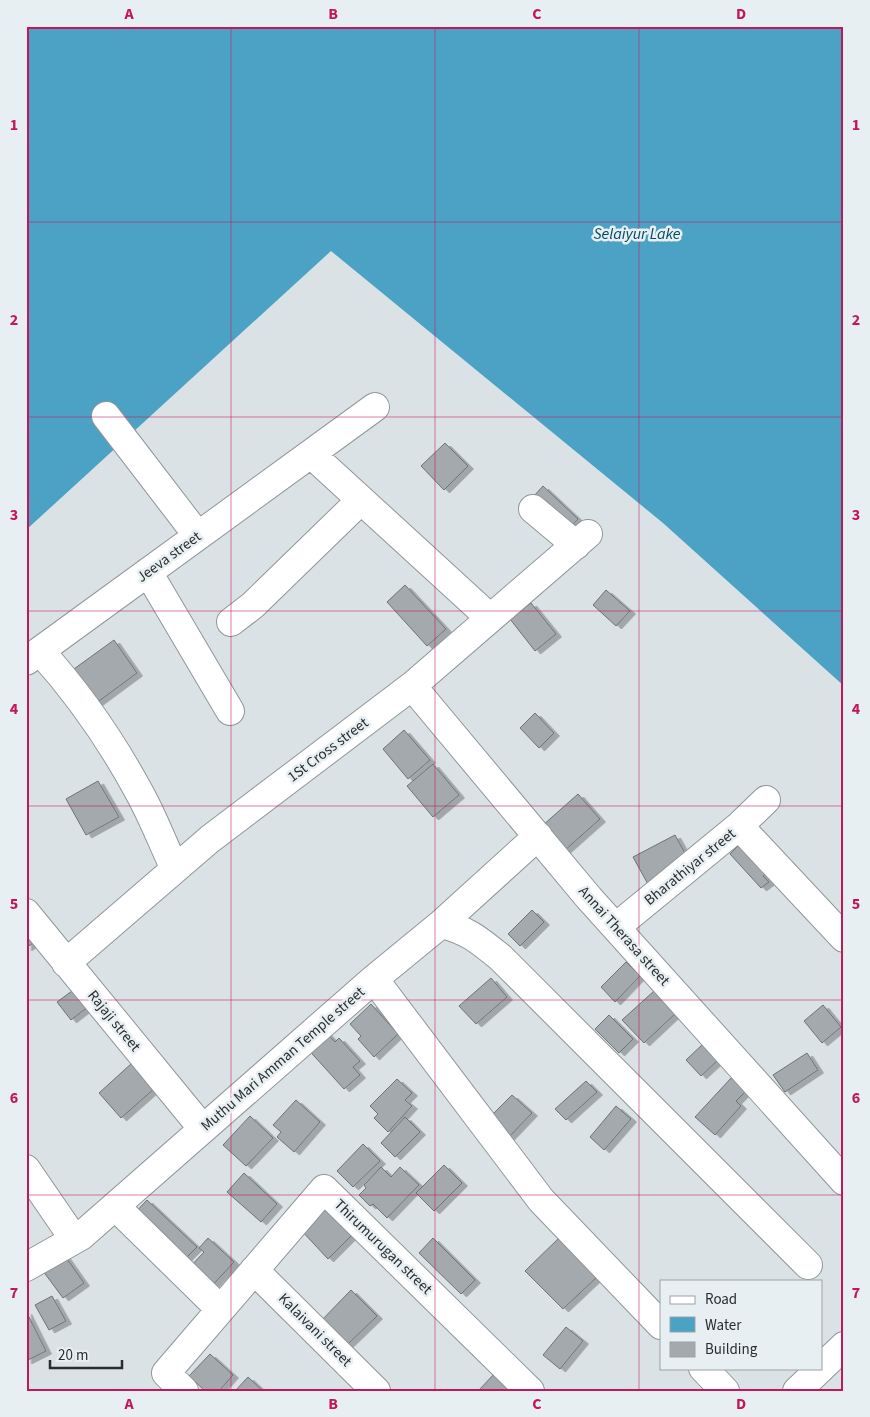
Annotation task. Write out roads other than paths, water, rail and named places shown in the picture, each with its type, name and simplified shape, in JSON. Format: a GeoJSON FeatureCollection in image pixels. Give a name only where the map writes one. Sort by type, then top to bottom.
{"type":"FeatureCollection","features":[{"type":"Feature","properties":{"kind":"street","name":"Jeeva street"},"geometry":{"type":"LineString","coordinates":[[33,656],[375,407]]}},
{"type":"Feature","properties":{"kind":"street"},"geometry":{"type":"LineString","coordinates":[[106,416],[198,536]]}},
{"type":"Feature","properties":{"kind":"street"},"geometry":{"type":"LineString","coordinates":[[311,454],[489,617]]}},
{"type":"Feature","properties":{"kind":"street"},"geometry":{"type":"LineString","coordinates":[[231,622],[253,605],[361,500]]}},
{"type":"Feature","properties":{"kind":"street","name":"1St Cross street"},"geometry":{"type":"LineString","coordinates":[[66,962],[210,838],[412,686],[489,617],[582,540],[533,508]]}},
{"type":"Feature","properties":{"kind":"street"},"geometry":{"type":"LineString","coordinates":[[148,572],[230,710]]}},
{"type":"Feature","properties":{"kind":"street"},"geometry":{"type":"LineString","coordinates":[[33,656],[64,677],[89,712],[140,792],[175,869]]}},
{"type":"Feature","properties":{"kind":"street","name":"Annai Therasa street"},"geometry":{"type":"LineString","coordinates":[[412,686],[616,927],[844,1181]]}},
{"type":"Feature","properties":{"kind":"street"},"geometry":{"type":"LineString","coordinates":[[739,826],[766,800]]}},
{"type":"Feature","properties":{"kind":"street","name":"Bharathiyar street"},"geometry":{"type":"LineString","coordinates":[[616,927],[739,826],[844,938]]}},
{"type":"Feature","properties":{"kind":"street"},"geometry":{"type":"LineString","coordinates":[[374,979],[441,924],[538,836]]}},
{"type":"Feature","properties":{"kind":"street","name":"Rajaji street"},"geometry":{"type":"LineString","coordinates":[[26,913],[203,1129]]}},
{"type":"Feature","properties":{"kind":"street"},"geometry":{"type":"LineString","coordinates":[[441,924],[462,929],[501,958],[808,1265]]}},
{"type":"Feature","properties":{"kind":"street","name":"Muthu Mari Amman Temple street"},"geometry":{"type":"LineString","coordinates":[[26,1267],[81,1236],[374,979],[541,1200],[660,1324]]}},
{"type":"Feature","properties":{"kind":"street"},"geometry":{"type":"LineString","coordinates":[[26,1169],[74,1239]]}},
{"type":"Feature","properties":{"kind":"street","name":"Thirumurugan street"},"geometry":{"type":"LineString","coordinates":[[175,1382],[220,1309],[324,1189],[530,1391]]}},
{"type":"Feature","properties":{"kind":"street"},"geometry":{"type":"LineString","coordinates":[[114,1206],[220,1309]]}},
{"type":"Feature","properties":{"kind":"street","name":"Kalaivani street"},"geometry":{"type":"LineString","coordinates":[[254,1270],[376,1391]]}},
{"type":"Feature","properties":{"kind":"street"},"geometry":{"type":"LineString","coordinates":[[822,1367],[844,1346]]}},
{"type":"Feature","properties":{"kind":"street"},"geometry":{"type":"LineString","coordinates":[[705,1370],[725,1391]]}},
{"type":"Feature","properties":{"kind":"street"},"geometry":{"type":"LineString","coordinates":[[797,1391],[819,1370]]}},
{"type":"Feature","properties":{"kind":"water","name":"Selaiyur Lake"},"geometry":{"type":"Polygon","coordinates":[[[26,26],[844,26],[844,686],[663,523],[331,251],[26,530],[26,26]]]}}]}
